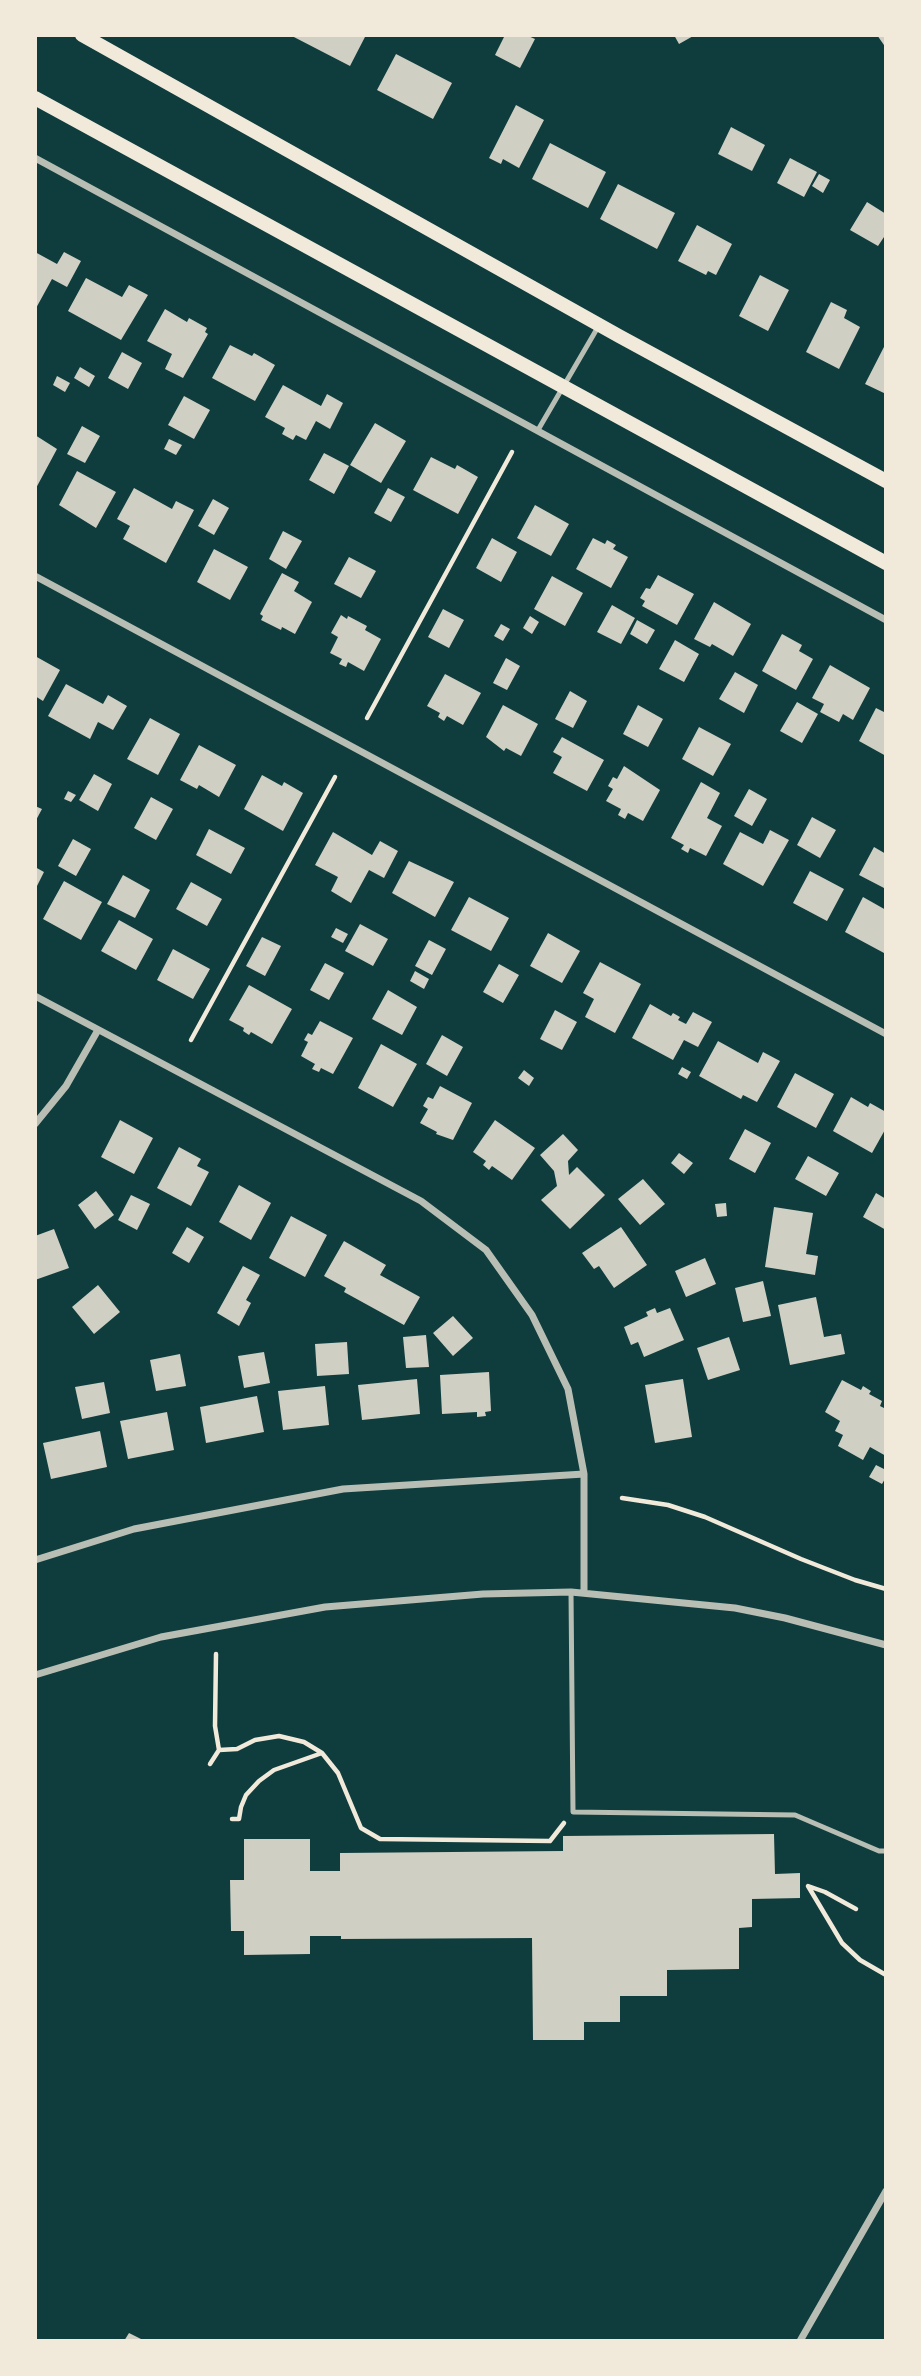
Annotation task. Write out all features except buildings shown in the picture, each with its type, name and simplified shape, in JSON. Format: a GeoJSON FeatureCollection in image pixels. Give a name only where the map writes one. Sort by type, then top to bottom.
{"type":"FeatureCollection","features":[{"type":"Feature","properties":{"kind":"main road"},"geometry":{"type":"LineString","coordinates":[[82,35],[599,325],[886,481]]}},
{"type":"Feature","properties":{"kind":"main road"},"geometry":{"type":"LineString","coordinates":[[35,98],[886,562]]}},
{"type":"Feature","properties":{"kind":"street"},"geometry":{"type":"LineString","coordinates":[[35,158],[886,620]]}},
{"type":"Feature","properties":{"kind":"street"},"geometry":{"type":"LineString","coordinates":[[35,576],[886,1034]]}},
{"type":"Feature","properties":{"kind":"street"},"geometry":{"type":"LineString","coordinates":[[35,996],[421,1201],[485,1250],[532,1315],[568,1389],[584,1474],[584,1593]]}},
{"type":"Feature","properties":{"kind":"street"},"geometry":{"type":"LineString","coordinates":[[35,1124],[66,1086],[98,1030]]}},
{"type":"Feature","properties":{"kind":"street"},"geometry":{"type":"LineString","coordinates":[[35,1560],[134,1529],[343,1489],[584,1474]]}},
{"type":"Feature","properties":{"kind":"street"},"geometry":{"type":"LineString","coordinates":[[35,1675],[161,1637],[325,1607],[483,1594],[571,1592],[735,1608],[829,1628],[886,1645]]}},
{"type":"Feature","properties":{"kind":"street"},"geometry":{"type":"LineString","coordinates":[[800,2341],[886,2191]]}},
{"type":"Feature","properties":{"kind":"lane"},"geometry":{"type":"LineString","coordinates":[[538,430],[599,325]]}},
{"type":"Feature","properties":{"kind":"lane"},"geometry":{"type":"LineString","coordinates":[[571,1592],[573,1812],[795,1815],[879,1852],[886,1851]]}},
{"type":"Feature","properties":{"kind":"path"},"geometry":{"type":"LineString","coordinates":[[367,718],[512,452]]}},
{"type":"Feature","properties":{"kind":"path"},"geometry":{"type":"LineString","coordinates":[[191,1040],[335,777]]}},
{"type":"Feature","properties":{"kind":"path"},"geometry":{"type":"LineString","coordinates":[[622,1499],[668,1505],[705,1517],[801,1559],[886,1589]]}},
{"type":"Feature","properties":{"kind":"path"},"geometry":{"type":"LineString","coordinates":[[210,1764],[219,1750],[215,1726],[216,1654]]}},
{"type":"Feature","properties":{"kind":"path"},"geometry":{"type":"LineString","coordinates":[[219,1750],[237,1749],[255,1740],[279,1736],[303,1742],[322,1753],[338,1773],[361,1828],[380,1839],[550,1841],[573,1812]]}},
{"type":"Feature","properties":{"kind":"path"},"geometry":{"type":"LineString","coordinates":[[232,1819],[239,1819],[240,1807],[246,1795],[274,1770],[322,1753]]}},
{"type":"Feature","properties":{"kind":"path"},"geometry":{"type":"LineString","coordinates":[[856,1909],[808,1886],[842,1942],[860,1960],[886,1975]]}}]}
